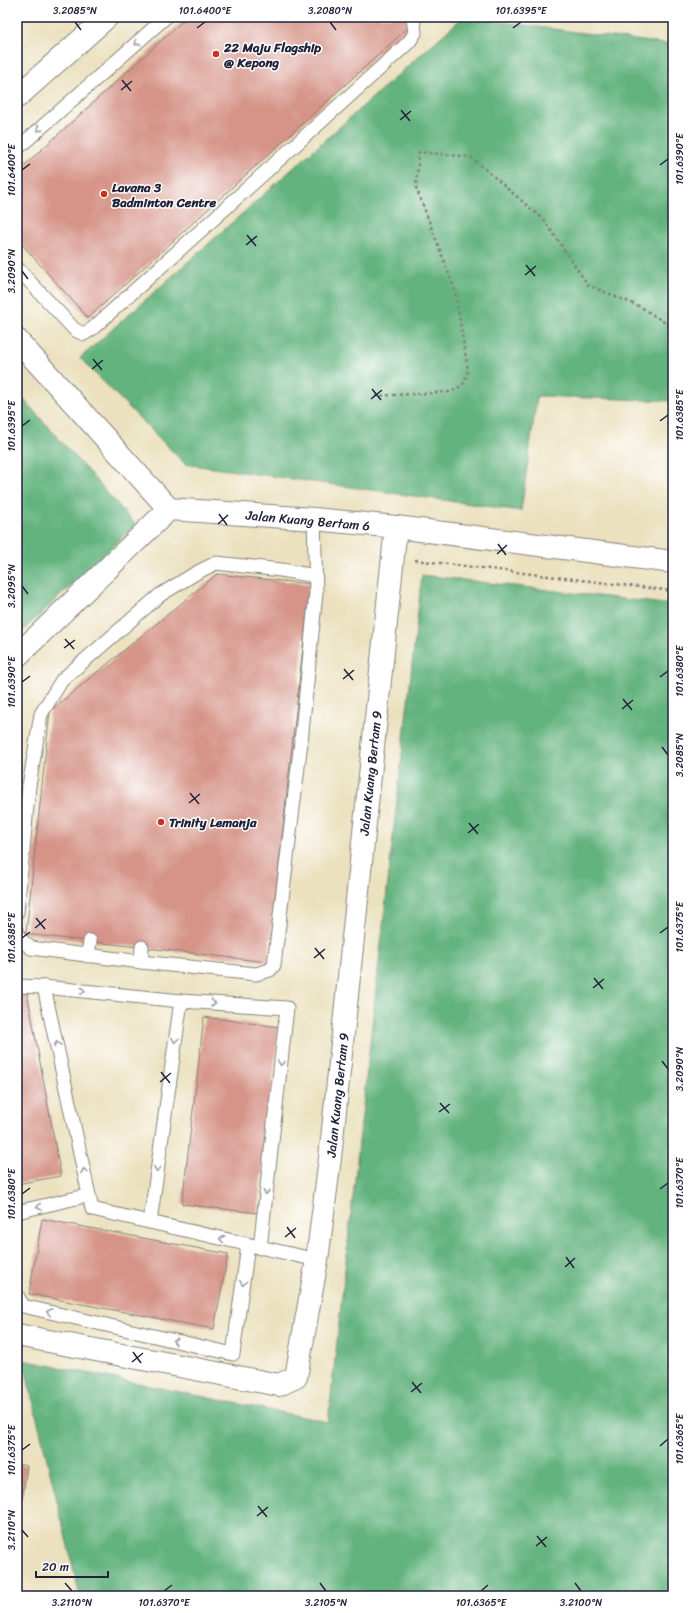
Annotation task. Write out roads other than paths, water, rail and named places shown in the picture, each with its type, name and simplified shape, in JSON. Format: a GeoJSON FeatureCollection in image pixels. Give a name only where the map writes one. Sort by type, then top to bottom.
{"type":"FeatureCollection","features":[{"type":"Feature","properties":{"kind":"street"},"geometry":{"type":"LineString","coordinates":[[17,97],[107,17]]}},
{"type":"Feature","properties":{"kind":"street"},"geometry":{"type":"LineString","coordinates":[[17,340],[169,509],[17,656]]}},
{"type":"Feature","properties":{"kind":"street","name":"Jalan Kuang Bertam 6"},"geometry":{"type":"LineString","coordinates":[[169,509],[314,519],[396,527],[673,562]]}},
{"type":"Feature","properties":{"kind":"street","name":"Jalan Kuang Bertam 9"},"geometry":{"type":"LineString","coordinates":[[17,1335],[279,1384],[296,1377],[317,1260],[331,1150],[396,527]]}},
{"type":"Feature","properties":{"kind":"lane"},"geometry":{"type":"LineString","coordinates":[[17,148],[166,17]]}},
{"type":"Feature","properties":{"kind":"lane"},"geometry":{"type":"LineString","coordinates":[[17,268],[75,330],[84,334],[92,329],[409,42],[415,33],[413,17]]}},
{"type":"Feature","properties":{"kind":"lane"},"geometry":{"type":"LineString","coordinates":[[17,932],[20,939],[32,948],[88,956],[256,974],[270,970],[274,965],[301,742],[316,593],[314,519]]}},
{"type":"Feature","properties":{"kind":"lane"},"geometry":{"type":"LineString","coordinates":[[17,912],[29,786],[41,714],[62,680],[160,595],[196,573],[216,563],[281,570],[315,576]]}},
{"type":"Feature","properties":{"kind":"lane"},"geometry":{"type":"LineString","coordinates":[[88,956],[90,941]]}},
{"type":"Feature","properties":{"kind":"lane"},"geometry":{"type":"LineString","coordinates":[[141,962],[142,947]]}},
{"type":"Feature","properties":{"kind":"lane"},"geometry":{"type":"LineString","coordinates":[[17,986],[44,987],[181,1001],[287,1008],[254,1246],[233,1354],[23,1306],[17,1295]]}},
{"type":"Feature","properties":{"kind":"lane"},"geometry":{"type":"LineString","coordinates":[[44,987],[92,1209],[317,1260]]}},
{"type":"Feature","properties":{"kind":"lane"},"geometry":{"type":"LineString","coordinates":[[150,1222],[181,1001]]}},
{"type":"Feature","properties":{"kind":"lane"},"geometry":{"type":"LineString","coordinates":[[17,1212],[89,1195]]}},
{"type":"Feature","properties":{"kind":"place","name":"22 Maju Flagship @ Kepong"},"geometry":{"type":"Point","coordinates":[216,54]}},
{"type":"Feature","properties":{"kind":"place","name":"Lavana 3 Badminton Centre"},"geometry":{"type":"Point","coordinates":[104,194]}},
{"type":"Feature","properties":{"kind":"place","name":"Trinity Lemanja"},"geometry":{"type":"Point","coordinates":[161,822]}}]}
